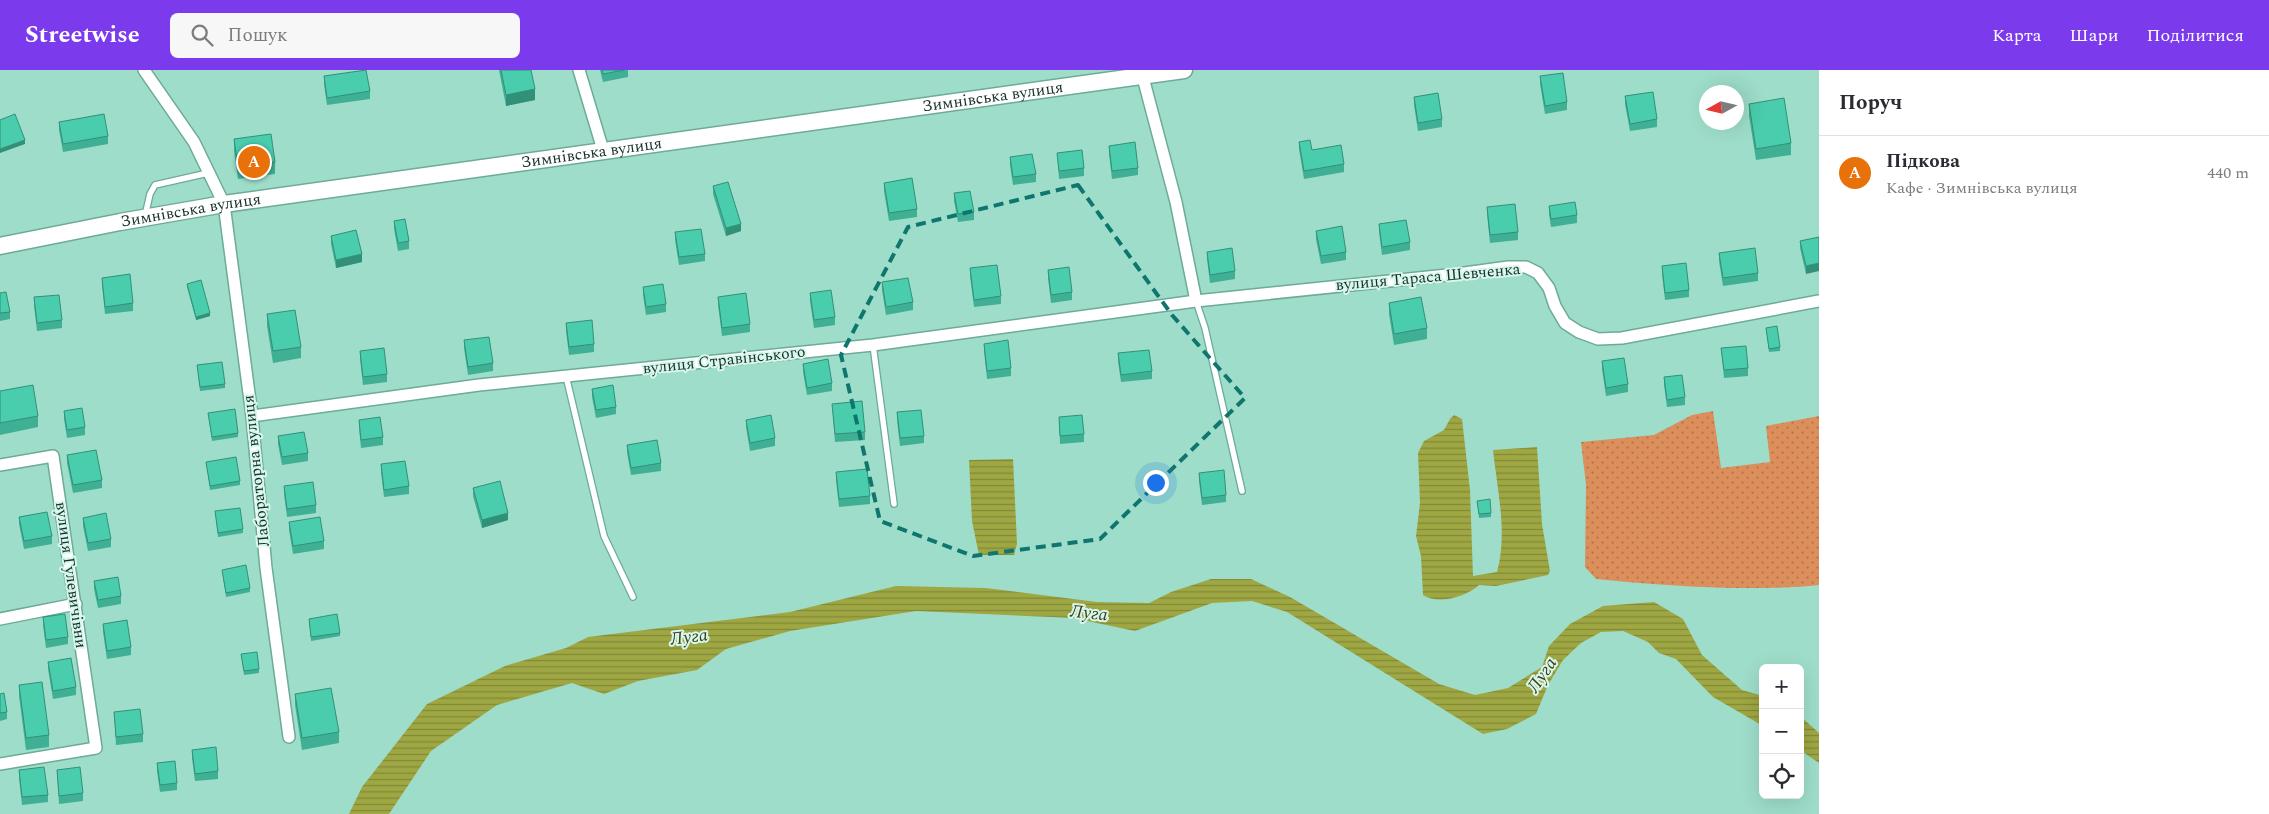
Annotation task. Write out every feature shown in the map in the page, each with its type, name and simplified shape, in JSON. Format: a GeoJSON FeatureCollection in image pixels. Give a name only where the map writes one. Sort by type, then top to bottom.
{"type":"FeatureCollection","features":[{"type":"Feature","properties":{"kind":"main road","name":"Зимнівська вулиця"},"geometry":{"type":"LineString","coordinates":[[0,246],[224,204],[1142,73],[1184,70]]}},
{"type":"Feature","properties":{"kind":"street","name":"Лабораторна вулиця"},"geometry":{"type":"LineString","coordinates":[[144,70],[194,142],[224,204],[252,416],[266,568],[289,737]]}},
{"type":"Feature","properties":{"kind":"street"},"geometry":{"type":"LineString","coordinates":[[580,70],[603,150]]}},
{"type":"Feature","properties":{"kind":"street"},"geometry":{"type":"LineString","coordinates":[[1142,73],[1176,202],[1196,301]]}},
{"type":"Feature","properties":{"kind":"street","name":"вулиця Тараса Шевченка"},"geometry":{"type":"LineString","coordinates":[[1196,301],[1526,266],[1538,273],[1549,288],[1555,306],[1565,323],[1579,332],[1598,339],[1622,338],[1819,300]]}},
{"type":"Feature","properties":{"kind":"street","name":"вулиця Стравінського"},"geometry":{"type":"LineString","coordinates":[[252,416],[479,385],[873,345],[1196,301]]}},
{"type":"Feature","properties":{"kind":"street","name":"вулиця Гулевичівни"},"geometry":{"type":"LineString","coordinates":[[0,465],[53,456],[96,748],[0,764]]}},
{"type":"Feature","properties":{"kind":"street"},"geometry":{"type":"LineString","coordinates":[[0,619],[76,604]]}},
{"type":"Feature","properties":{"kind":"lane"},"geometry":{"type":"LineString","coordinates":[[145,218],[150,194],[155,185],[208,173]]}},
{"type":"Feature","properties":{"kind":"lane"},"geometry":{"type":"LineString","coordinates":[[1196,301],[1205,328],[1242,491]]}},
{"type":"Feature","properties":{"kind":"lane"},"geometry":{"type":"LineString","coordinates":[[873,345],[894,504]]}},
{"type":"Feature","properties":{"kind":"lane"},"geometry":{"type":"LineString","coordinates":[[566,376],[604,536],[633,597]]}},
{"type":"Feature","properties":{"kind":"highlighted area"},"geometry":{"type":"Polygon","coordinates":[[[1078,185],[1172,315],[1245,398],[1100,539],[973,556],[880,521],[841,355],[908,227],[1078,185]]]}},
{"type":"Feature","properties":{"kind":"shaded area"},"geometry":{"type":"Polygon","coordinates":[[[1713,411],[1721,468],[1770,462],[1766,426],[1819,416],[1819,585],[1736,588],[1679,586],[1596,579],[1585,567],[1586,485],[1581,442],[1654,435],[1692,415],[1713,411]]]}},
{"type":"Feature","properties":{"kind":"water"},"geometry":{"type":"Polygon","coordinates":[[[1454,415],[1462,419],[1470,490],[1473,576],[1497,572],[1500,557],[1502,542],[1501,511],[1493,450],[1537,447],[1542,524],[1550,571],[1548,575],[1496,586],[1479,585],[1467,593],[1452,598],[1436,599],[1423,595],[1421,556],[1416,536],[1420,503],[1418,453],[1424,441],[1444,430],[1454,415]]]}},
{"type":"Feature","properties":{"kind":"water"},"geometry":{"type":"Polygon","coordinates":[[[1013,459],[1017,544],[1014,555],[979,555],[972,521],[969,460],[1013,459]]]}},
{"type":"Feature","properties":{"kind":"water","name":"Луга"},"geometry":{"type":"Polygon","coordinates":[[[1211,579],[1251,579],[1290,597],[1439,684],[1475,695],[1508,688],[1542,667],[1549,646],[1570,624],[1603,606],[1654,602],[1683,619],[1702,655],[1742,690],[1759,695],[1759,724],[1713,697],[1676,659],[1659,653],[1648,642],[1623,631],[1601,632],[1581,643],[1563,660],[1548,685],[1536,714],[1507,729],[1483,734],[1287,612],[1252,601],[1212,603],[1135,631],[1073,618],[916,611],[790,631],[726,649],[697,670],[638,681],[604,694],[572,683],[497,705],[431,751],[389,814],[349,814],[362,787],[427,704],[505,666],[566,648],[588,637],[790,612],[896,586],[986,588],[1097,602],[1149,603],[1171,592],[1211,579]]]}},
{"type":"Feature","properties":{"kind":"water"},"geometry":{"type":"Polygon","coordinates":[[[1804,720],[1819,733],[1819,763],[1804,753],[1804,720]]]}},
{"type":"Feature","properties":{"kind":"building"},"geometry":{"type":"Polygon","coordinates":[[[366,70],[370,91],[327,98],[324,76],[366,70]]]}},
{"type":"Feature","properties":{"kind":"building"},"geometry":{"type":"Polygon","coordinates":[[[501,70],[531,70],[535,89],[506,95],[501,70]]]}},
{"type":"Feature","properties":{"kind":"building"},"geometry":{"type":"Polygon","coordinates":[[[602,70],[624,70],[603,74],[602,70]]]}},
{"type":"Feature","properties":{"kind":"building"},"geometry":{"type":"Polygon","coordinates":[[[1563,73],[1567,102],[1545,106],[1540,76],[1563,73]]]}},
{"type":"Feature","properties":{"kind":"building"},"geometry":{"type":"Polygon","coordinates":[[[1653,92],[1657,119],[1630,124],[1625,96],[1653,92]]]}},
{"type":"Feature","properties":{"kind":"building"},"geometry":{"type":"Polygon","coordinates":[[[1438,93],[1442,119],[1418,123],[1414,97],[1438,93]]]}},
{"type":"Feature","properties":{"kind":"building"},"geometry":{"type":"Polygon","coordinates":[[[1784,98],[1791,143],[1756,149],[1749,104],[1784,98]]]}},
{"type":"Feature","properties":{"kind":"building"},"geometry":{"type":"Polygon","coordinates":[[[15,114],[25,140],[0,149],[0,120],[15,114]]]}},
{"type":"Feature","properties":{"kind":"building"},"geometry":{"type":"Polygon","coordinates":[[[104,114],[108,136],[63,144],[59,122],[104,114]]]}},
{"type":"Feature","properties":{"kind":"building"},"geometry":{"type":"Polygon","coordinates":[[[271,134],[275,162],[238,167],[234,139],[271,134]]]}},
{"type":"Feature","properties":{"kind":"building"},"geometry":{"type":"Polygon","coordinates":[[[1310,140],[1312,150],[1341,145],[1344,164],[1304,171],[1299,142],[1310,140]]]}},
{"type":"Feature","properties":{"kind":"building"},"geometry":{"type":"Polygon","coordinates":[[[1135,142],[1138,168],[1112,171],[1109,146],[1135,142]]]}},
{"type":"Feature","properties":{"kind":"building"},"geometry":{"type":"Polygon","coordinates":[[[1082,150],[1084,168],[1059,171],[1057,153],[1082,150]]]}},
{"type":"Feature","properties":{"kind":"building"},"geometry":{"type":"Polygon","coordinates":[[[1032,154],[1036,174],[1013,177],[1010,157],[1032,154]]]}},
{"type":"Feature","properties":{"kind":"building"},"geometry":{"type":"Polygon","coordinates":[[[912,178],[917,209],[889,213],[884,183],[912,178]]]}},
{"type":"Feature","properties":{"kind":"building"},"geometry":{"type":"Polygon","coordinates":[[[728,182],[741,224],[726,228],[713,186],[728,182]]]}},
{"type":"Feature","properties":{"kind":"building"},"geometry":{"type":"Polygon","coordinates":[[[970,191],[974,212],[958,214],[954,193],[970,191]]]}},
{"type":"Feature","properties":{"kind":"building"},"geometry":{"type":"Polygon","coordinates":[[[1575,202],[1577,215],[1551,219],[1549,206],[1575,202]]]}},
{"type":"Feature","properties":{"kind":"building"},"geometry":{"type":"Polygon","coordinates":[[[1515,204],[1518,232],[1490,235],[1487,207],[1515,204]]]}},
{"type":"Feature","properties":{"kind":"building"},"geometry":{"type":"Polygon","coordinates":[[[405,219],[409,241],[398,243],[394,221],[405,219]]]}},
{"type":"Feature","properties":{"kind":"building"},"geometry":{"type":"Polygon","coordinates":[[[1406,220],[1410,242],[1382,247],[1379,224],[1406,220]]]}},
{"type":"Feature","properties":{"kind":"building"},"geometry":{"type":"Polygon","coordinates":[[[1342,226],[1346,252],[1321,256],[1316,231],[1342,226]]]}},
{"type":"Feature","properties":{"kind":"building"},"geometry":{"type":"Polygon","coordinates":[[[701,229],[705,254],[679,257],[675,232],[701,229]]]}},
{"type":"Feature","properties":{"kind":"building"},"geometry":{"type":"Polygon","coordinates":[[[356,230],[362,254],[336,260],[331,236],[356,230]]]}},
{"type":"Feature","properties":{"kind":"building"},"geometry":{"type":"Polygon","coordinates":[[[1819,237],[1819,263],[1806,266],[1800,241],[1819,237]]]}},
{"type":"Feature","properties":{"kind":"building"},"geometry":{"type":"Polygon","coordinates":[[[1232,248],[1235,271],[1210,275],[1207,252],[1232,248]]]}},
{"type":"Feature","properties":{"kind":"building"},"geometry":{"type":"Polygon","coordinates":[[[1755,248],[1758,273],[1723,278],[1719,253],[1755,248]]]}},
{"type":"Feature","properties":{"kind":"building"},"geometry":{"type":"Polygon","coordinates":[[[1686,263],[1689,290],[1665,293],[1662,266],[1686,263]]]}},
{"type":"Feature","properties":{"kind":"building"},"geometry":{"type":"Polygon","coordinates":[[[997,265],[1001,296],[974,300],[970,268],[997,265]]]}},
{"type":"Feature","properties":{"kind":"building"},"geometry":{"type":"Polygon","coordinates":[[[1069,267],[1072,292],[1051,295],[1048,270],[1069,267]]]}},
{"type":"Feature","properties":{"kind":"building"},"geometry":{"type":"Polygon","coordinates":[[[130,274],[133,303],[105,307],[102,278],[130,274]]]}},
{"type":"Feature","properties":{"kind":"building"},"geometry":{"type":"Polygon","coordinates":[[[908,278],[913,302],[886,307],[882,282],[908,278]]]}},
{"type":"Feature","properties":{"kind":"building"},"geometry":{"type":"Polygon","coordinates":[[[201,280],[210,313],[196,317],[187,284],[201,280]]]}},
{"type":"Feature","properties":{"kind":"building"},"geometry":{"type":"Polygon","coordinates":[[[663,284],[666,304],[646,307],[643,287],[663,284]]]}},
{"type":"Feature","properties":{"kind":"building"},"geometry":{"type":"Polygon","coordinates":[[[831,290],[835,317],[814,320],[810,293],[831,290]]]}},
{"type":"Feature","properties":{"kind":"building"},"geometry":{"type":"Polygon","coordinates":[[[6,292],[10,312],[0,313],[0,293],[6,292]]]}},
{"type":"Feature","properties":{"kind":"building"},"geometry":{"type":"Polygon","coordinates":[[[746,293],[750,324],[722,328],[718,297],[746,293]]]}},
{"type":"Feature","properties":{"kind":"building"},"geometry":{"type":"Polygon","coordinates":[[[59,295],[62,320],[37,323],[34,297],[59,295]]]}},
{"type":"Feature","properties":{"kind":"building"},"geometry":{"type":"Polygon","coordinates":[[[1421,297],[1427,328],[1394,334],[1389,303],[1421,297]]]}},
{"type":"Feature","properties":{"kind":"building"},"geometry":{"type":"Polygon","coordinates":[[[295,310],[301,347],[273,351],[267,314],[295,310]]]}},
{"type":"Feature","properties":{"kind":"building"},"geometry":{"type":"Polygon","coordinates":[[[592,320],[594,344],[569,347],[566,323],[592,320]]]}},
{"type":"Feature","properties":{"kind":"building"},"geometry":{"type":"Polygon","coordinates":[[[1777,326],[1780,347],[1769,349],[1766,328],[1777,326]]]}},
{"type":"Feature","properties":{"kind":"building"},"geometry":{"type":"Polygon","coordinates":[[[489,337],[493,363],[468,367],[464,340],[489,337]]]}},
{"type":"Feature","properties":{"kind":"building"},"geometry":{"type":"Polygon","coordinates":[[[1008,340],[1011,368],[987,371],[984,344],[1008,340]]]}},
{"type":"Feature","properties":{"kind":"building"},"geometry":{"type":"Polygon","coordinates":[[[1746,346],[1748,368],[1724,370],[1721,348],[1746,346]]]}},
{"type":"Feature","properties":{"kind":"building"},"geometry":{"type":"Polygon","coordinates":[[[384,348],[387,374],[363,377],[360,351],[384,348]]]}},
{"type":"Feature","properties":{"kind":"building"},"geometry":{"type":"Polygon","coordinates":[[[1149,350],[1152,371],[1121,375],[1118,353],[1149,350]]]}},
{"type":"Feature","properties":{"kind":"building"},"geometry":{"type":"Polygon","coordinates":[[[1624,358],[1628,384],[1606,388],[1602,361],[1624,358]]]}},
{"type":"Feature","properties":{"kind":"building"},"geometry":{"type":"Polygon","coordinates":[[[828,359],[832,383],[807,388],[803,364],[828,359]]]}},
{"type":"Feature","properties":{"kind":"building"},"geometry":{"type":"Polygon","coordinates":[[[222,362],[225,384],[200,387],[197,365],[222,362]]]}},
{"type":"Feature","properties":{"kind":"building"},"geometry":{"type":"Polygon","coordinates":[[[1682,375],[1685,397],[1667,400],[1664,377],[1682,375]]]}},
{"type":"Feature","properties":{"kind":"building"},"geometry":{"type":"Polygon","coordinates":[[[33,385],[38,416],[0,423],[0,391],[33,385]]]}},
{"type":"Feature","properties":{"kind":"building"},"geometry":{"type":"Polygon","coordinates":[[[613,385],[616,407],[596,410],[592,389],[613,385]]]}},
{"type":"Feature","properties":{"kind":"building"},"geometry":{"type":"Polygon","coordinates":[[[862,401],[865,432],[835,434],[832,404],[862,401]]]}},
{"type":"Feature","properties":{"kind":"building"},"geometry":{"type":"Polygon","coordinates":[[[82,408],[85,427],[67,430],[64,411],[82,408]]]}},
{"type":"Feature","properties":{"kind":"building"},"geometry":{"type":"Polygon","coordinates":[[[235,409],[238,433],[212,437],[208,413],[235,409]]]}},
{"type":"Feature","properties":{"kind":"building"},"geometry":{"type":"Polygon","coordinates":[[[921,410],[924,436],[900,438],[897,412],[921,410]]]}},
{"type":"Feature","properties":{"kind":"building"},"geometry":{"type":"Polygon","coordinates":[[[771,415],[775,438],[750,443],[746,420],[771,415]]]}},
{"type":"Feature","properties":{"kind":"building"},"geometry":{"type":"Polygon","coordinates":[[[1082,415],[1084,434],[1060,436],[1059,417],[1082,415]]]}},
{"type":"Feature","properties":{"kind":"building"},"geometry":{"type":"Polygon","coordinates":[[[380,417],[383,437],[361,440],[359,420],[380,417]]]}},
{"type":"Feature","properties":{"kind":"building"},"geometry":{"type":"Polygon","coordinates":[[[304,432],[308,453],[282,457],[278,436],[304,432]]]}},
{"type":"Feature","properties":{"kind":"building"},"geometry":{"type":"Polygon","coordinates":[[[657,440],[661,463],[631,468],[627,445],[657,440]]]}},
{"type":"Feature","properties":{"kind":"building"},"geometry":{"type":"Polygon","coordinates":[[[96,450],[102,480],[73,485],[67,455],[96,450]]]}},
{"type":"Feature","properties":{"kind":"building"},"geometry":{"type":"Polygon","coordinates":[[[236,457],[240,481],[210,486],[206,462],[236,457]]]}},
{"type":"Feature","properties":{"kind":"building"},"geometry":{"type":"Polygon","coordinates":[[[405,461],[409,486],[384,490],[381,464],[405,461]]]}},
{"type":"Feature","properties":{"kind":"building"},"geometry":{"type":"Polygon","coordinates":[[[867,469],[870,496],[839,499],[836,472],[867,469]]]}},
{"type":"Feature","properties":{"kind":"building"},"geometry":{"type":"Polygon","coordinates":[[[1224,470],[1226,495],[1202,498],[1199,473],[1224,470]]]}},
{"type":"Feature","properties":{"kind":"building"},"geometry":{"type":"Polygon","coordinates":[[[500,481],[508,513],[482,520],[473,488],[500,481]]]}},
{"type":"Feature","properties":{"kind":"building"},"geometry":{"type":"Polygon","coordinates":[[[313,482],[316,505],[287,509],[284,486],[313,482]]]}},
{"type":"Feature","properties":{"kind":"building"},"geometry":{"type":"Polygon","coordinates":[[[1490,499],[1491,513],[1479,514],[1477,501],[1490,499]]]}},
{"type":"Feature","properties":{"kind":"building"},"geometry":{"type":"Polygon","coordinates":[[[240,508],[243,529],[218,533],[215,511],[240,508]]]}},
{"type":"Feature","properties":{"kind":"building"},"geometry":{"type":"Polygon","coordinates":[[[47,512],[52,536],[24,541],[19,517],[47,512]]]}},
{"type":"Feature","properties":{"kind":"building"},"geometry":{"type":"Polygon","coordinates":[[[106,513],[111,539],[88,543],[83,518],[106,513]]]}},
{"type":"Feature","properties":{"kind":"building"},"geometry":{"type":"Polygon","coordinates":[[[320,517],[324,541],[293,546],[289,522],[320,517]]]}},
{"type":"Feature","properties":{"kind":"building"},"geometry":{"type":"Polygon","coordinates":[[[246,565],[250,588],[226,593],[222,570],[246,565]]]}},
{"type":"Feature","properties":{"kind":"building"},"geometry":{"type":"Polygon","coordinates":[[[118,577],[121,596],[98,600],[94,581],[118,577]]]}},
{"type":"Feature","properties":{"kind":"building"},"geometry":{"type":"Polygon","coordinates":[[[65,614],[68,637],[46,640],[43,617],[65,614]]]}},
{"type":"Feature","properties":{"kind":"building"},"geometry":{"type":"Polygon","coordinates":[[[337,614],[340,633],[311,637],[309,619],[337,614]]]}},
{"type":"Feature","properties":{"kind":"building"},"geometry":{"type":"Polygon","coordinates":[[[127,620],[131,647],[107,651],[103,624],[127,620]]]}},
{"type":"Feature","properties":{"kind":"building"},"geometry":{"type":"Polygon","coordinates":[[[257,652],[259,669],[244,671],[241,654],[257,652]]]}},
{"type":"Feature","properties":{"kind":"building"},"geometry":{"type":"Polygon","coordinates":[[[71,658],[76,687],[53,691],[48,662],[71,658]]]}},
{"type":"Feature","properties":{"kind":"building"},"geometry":{"type":"Polygon","coordinates":[[[42,682],[49,735],[26,738],[19,685],[42,682]]]}},
{"type":"Feature","properties":{"kind":"building"},"geometry":{"type":"Polygon","coordinates":[[[331,688],[339,732],[302,738],[295,694],[331,688]]]}},
{"type":"Feature","properties":{"kind":"building"},"geometry":{"type":"Polygon","coordinates":[[[4,693],[7,712],[0,713],[0,694],[4,693]]]}},
{"type":"Feature","properties":{"kind":"building"},"geometry":{"type":"Polygon","coordinates":[[[140,709],[143,734],[116,737],[114,712],[140,709]]]}},
{"type":"Feature","properties":{"kind":"building"},"geometry":{"type":"Polygon","coordinates":[[[216,747],[218,771],[195,774],[192,750],[216,747]]]}},
{"type":"Feature","properties":{"kind":"building"},"geometry":{"type":"Polygon","coordinates":[[[175,761],[177,783],[160,785],[157,763],[175,761]]]}},
{"type":"Feature","properties":{"kind":"building"},"geometry":{"type":"Polygon","coordinates":[[[44,767],[48,795],[22,797],[19,770],[44,767]]]}},
{"type":"Feature","properties":{"kind":"building"},"geometry":{"type":"Polygon","coordinates":[[[80,767],[83,793],[59,796],[57,770],[80,767]]]}},
{"type":"Feature","properties":{"kind":"place","name":"Підкова"},"geometry":{"type":"Point","coordinates":[254,162]}}]}
